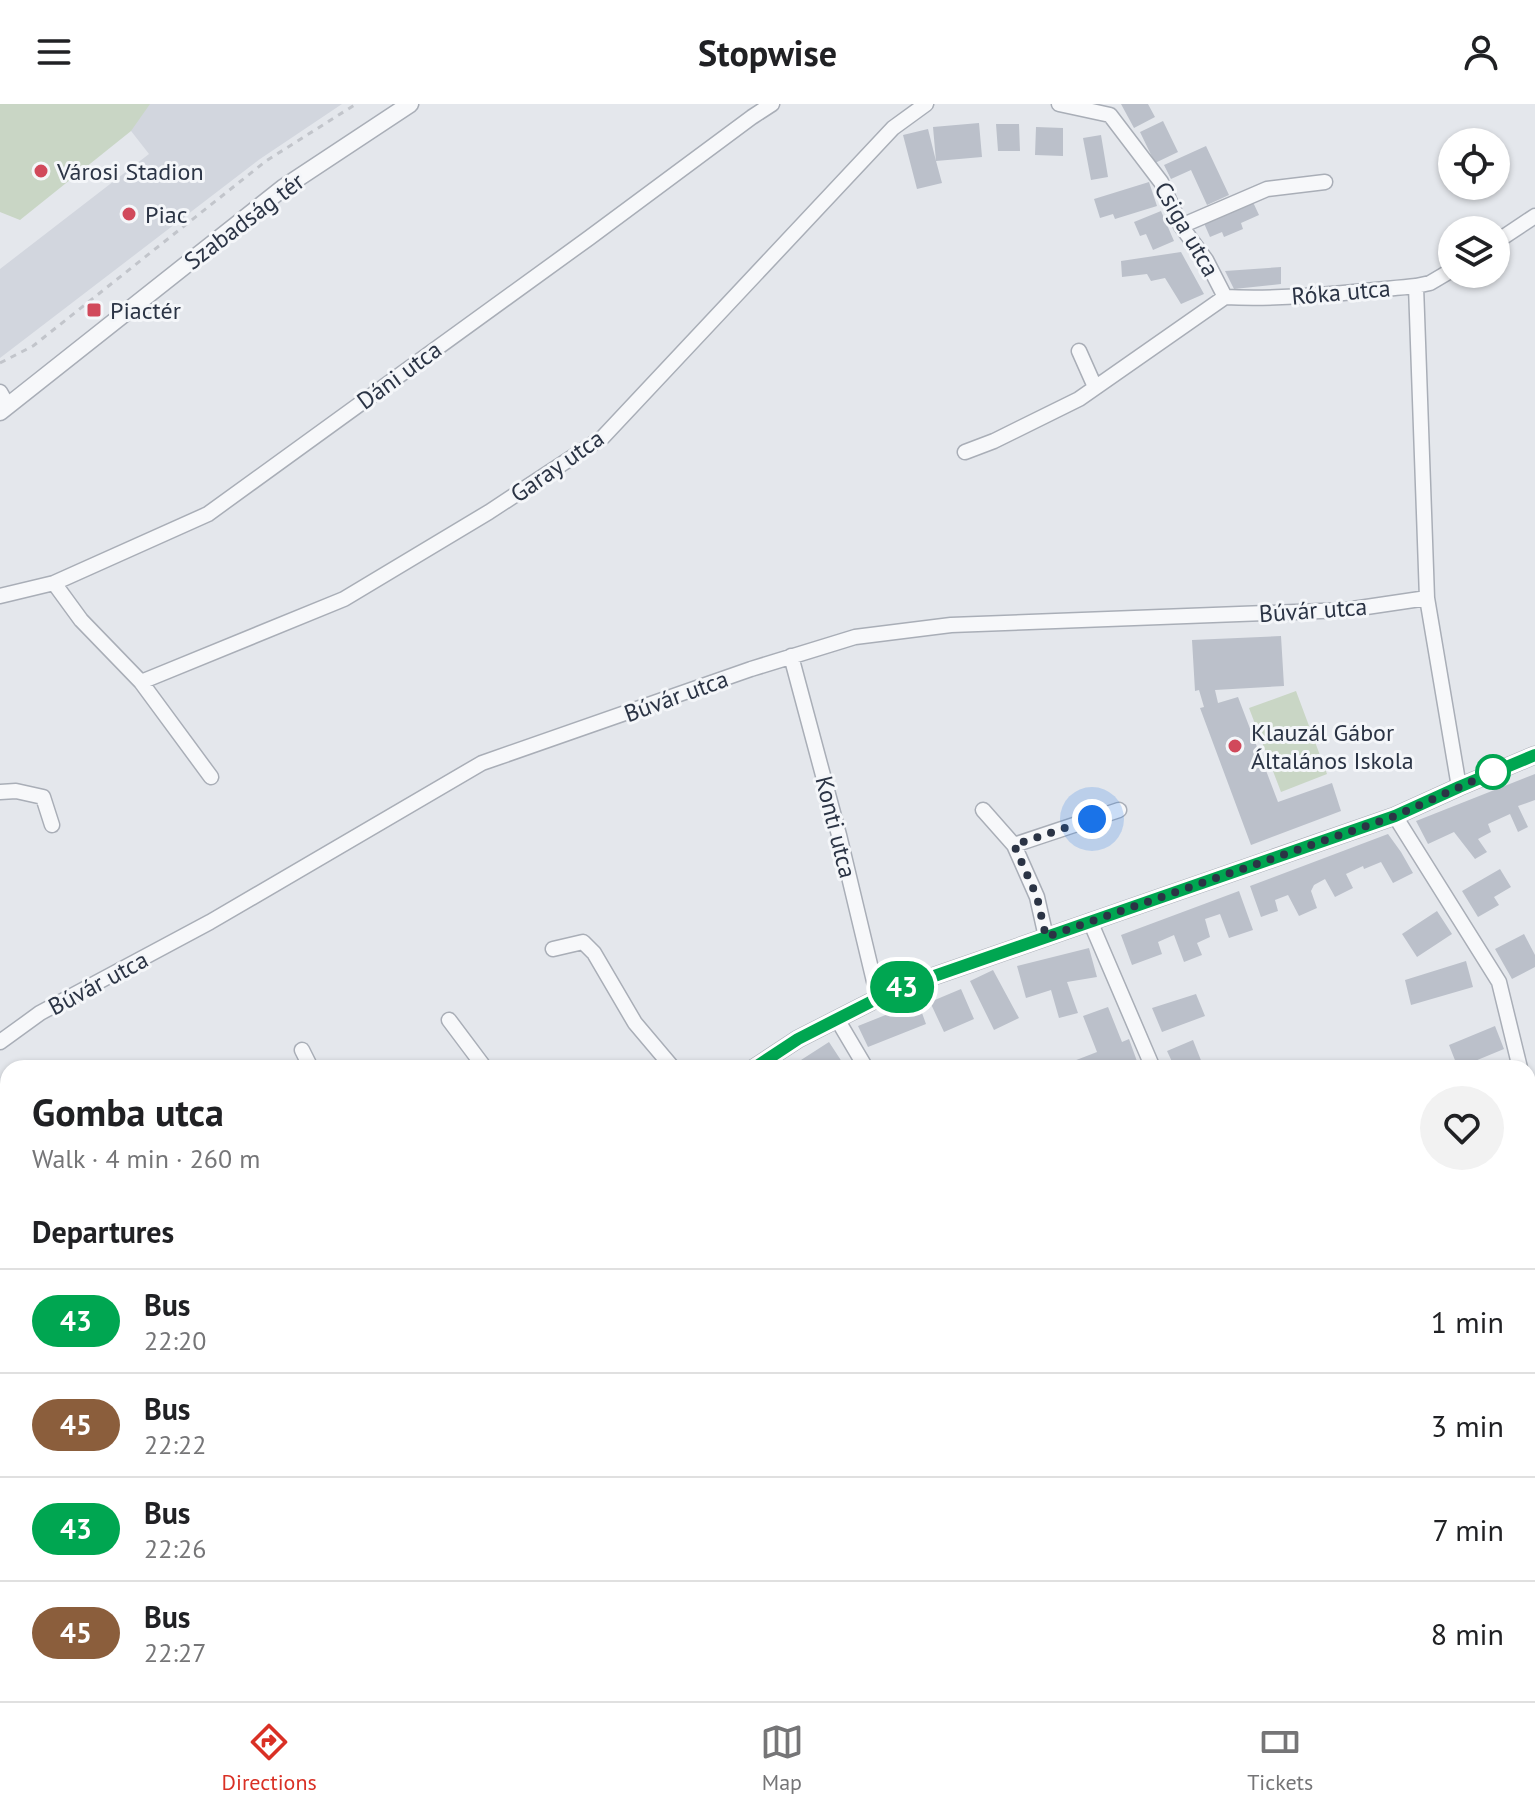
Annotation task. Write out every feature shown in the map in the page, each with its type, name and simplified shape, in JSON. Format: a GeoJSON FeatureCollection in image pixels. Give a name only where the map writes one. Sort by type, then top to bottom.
{"type":"FeatureCollection","features":[{"type":"Feature","properties":{"kind":"street","name":"Szabadság tér"},"geometry":{"type":"LineString","coordinates":[[3,403],[283,188],[410,104]]}},
{"type":"Feature","properties":{"kind":"street","name":"Dáni utca"},"geometry":{"type":"LineString","coordinates":[[0,596],[54,583],[208,514],[772,104]]}},
{"type":"Feature","properties":{"kind":"street","name":"Garay utca"},"geometry":{"type":"LineString","coordinates":[[141,682],[344,599],[489,512],[603,437],[893,128],[926,104]]}},
{"type":"Feature","properties":{"kind":"street","name":"Csiga utca"},"geometry":{"type":"LineString","coordinates":[[965,452],[1079,399],[1225,297],[1206,260],[1181,226],[1161,182],[1110,115],[1059,104]]}},
{"type":"Feature","properties":{"kind":"street"},"geometry":{"type":"LineString","coordinates":[[1181,226],[1267,189],[1325,182]]}},
{"type":"Feature","properties":{"kind":"street"},"geometry":{"type":"LineString","coordinates":[[1510,233],[1535,216]]}},
{"type":"Feature","properties":{"kind":"street","name":"Róka utca"},"geometry":{"type":"LineString","coordinates":[[1225,297],[1305,296],[1416,286],[1438,278]]}},
{"type":"Feature","properties":{"kind":"street"},"geometry":{"type":"LineString","coordinates":[[1416,286],[1427,598],[1459,787]]}},
{"type":"Feature","properties":{"kind":"street"},"geometry":{"type":"LineString","coordinates":[[1079,351],[1095,387]]}},
{"type":"Feature","properties":{"kind":"street"},"geometry":{"type":"LineString","coordinates":[[54,583],[81,620],[141,682],[211,777]]}},
{"type":"Feature","properties":{"kind":"street","name":"Búvár utca"},"geometry":{"type":"LineString","coordinates":[[0,1042],[40,1013],[210,922],[482,763],[791,656],[855,637],[951,625],[1346,610],[1427,598]]}},
{"type":"Feature","properties":{"kind":"street","name":"Konti utca"},"geometry":{"type":"LineString","coordinates":[[791,656],[878,998]]}},
{"type":"Feature","properties":{"kind":"street"},"geometry":{"type":"LineString","coordinates":[[766,1060],[798,1039],[894,990],[1395,816],[1535,755]]}},
{"type":"Feature","properties":{"kind":"street"},"geometry":{"type":"LineString","coordinates":[[0,792],[16,791],[43,797],[52,825]]}},
{"type":"Feature","properties":{"kind":"street"},"geometry":{"type":"LineString","coordinates":[[983,810],[1014,845],[1037,897],[1046,937]]}},
{"type":"Feature","properties":{"kind":"street"},"geometry":{"type":"LineString","coordinates":[[1014,845],[1119,810]]}},
{"type":"Feature","properties":{"kind":"street"},"geometry":{"type":"LineString","coordinates":[[1395,816],[1499,982],[1518,1060]]}},
{"type":"Feature","properties":{"kind":"street"},"geometry":{"type":"LineString","coordinates":[[1090,921],[1150,1060]]}},
{"type":"Feature","properties":{"kind":"street"},"geometry":{"type":"LineString","coordinates":[[553,949],[583,942],[594,953],[635,1023],[666,1060]]}},
{"type":"Feature","properties":{"kind":"street"},"geometry":{"type":"LineString","coordinates":[[837,1019],[861,1060]]}},
{"type":"Feature","properties":{"kind":"street"},"geometry":{"type":"LineString","coordinates":[[449,1020],[479,1060]]}},
{"type":"Feature","properties":{"kind":"street"},"geometry":{"type":"LineString","coordinates":[[302,1050],[307,1060]]}},
{"type":"Feature","properties":{"kind":"path"},"geometry":{"type":"LineString","coordinates":[[0,363],[33,346],[266,161],[356,104]]}},
{"type":"Feature","properties":{"kind":"shaded area","name":"Piac"},"geometry":{"type":"Polygon","coordinates":[[[110,104],[342,104],[260,159],[0,358],[0,269],[149,154],[110,104]]]}},
{"type":"Feature","properties":{"kind":"green space","name":"Városi Stadion"},"geometry":{"type":"Polygon","coordinates":[[[0,104],[150,104],[131,131],[20,220],[0,212],[0,104]]]}},
{"type":"Feature","properties":{"kind":"green space"},"geometry":{"type":"Polygon","coordinates":[[[1296,691],[1327,774],[1281,792],[1249,708],[1296,691]]]}},
{"type":"Feature","properties":{"kind":"building"},"geometry":{"type":"Polygon","coordinates":[[[1121,104],[1148,104],[1155,117],[1134,128],[1121,104]]]}},
{"type":"Feature","properties":{"kind":"building"},"geometry":{"type":"Polygon","coordinates":[[[1163,121],[1178,152],[1155,163],[1140,132],[1163,121]]]}},
{"type":"Feature","properties":{"kind":"building"},"geometry":{"type":"Polygon","coordinates":[[[979,123],[982,157],[936,161],[933,127],[979,123]]]}},
{"type":"Feature","properties":{"kind":"building"},"geometry":{"type":"Polygon","coordinates":[[[996,124],[1019,124],[1020,151],[998,151],[996,124]]]}},
{"type":"Feature","properties":{"kind":"building"},"geometry":{"type":"Polygon","coordinates":[[[1036,127],[1063,128],[1063,156],[1035,155],[1036,127]]]}},
{"type":"Feature","properties":{"kind":"building"},"geometry":{"type":"Polygon","coordinates":[[[928,129],[942,183],[917,189],[903,135],[928,129]]]}},
{"type":"Feature","properties":{"kind":"building"},"geometry":{"type":"Polygon","coordinates":[[[1101,135],[1108,177],[1091,180],[1083,138],[1101,135]]]}},
{"type":"Feature","properties":{"kind":"building"},"geometry":{"type":"Polygon","coordinates":[[[1206,146],[1229,195],[1207,205],[1191,170],[1171,179],[1164,165],[1206,146]]]}},
{"type":"Feature","properties":{"kind":"building"},"geometry":{"type":"Polygon","coordinates":[[[1149,182],[1157,206],[1115,219],[1113,214],[1100,218],[1094,199],[1149,182]]]}},
{"type":"Feature","properties":{"kind":"building"},"geometry":{"type":"Polygon","coordinates":[[[1252,200],[1259,215],[1241,223],[1243,229],[1224,237],[1222,232],[1210,237],[1203,221],[1252,200]]]}},
{"type":"Feature","properties":{"kind":"building"},"geometry":{"type":"Polygon","coordinates":[[[1161,211],[1174,241],[1153,250],[1146,234],[1140,236],[1134,222],[1161,211]]]}},
{"type":"Feature","properties":{"kind":"building"},"geometry":{"type":"Polygon","coordinates":[[[1181,252],[1204,294],[1181,304],[1165,278],[1151,281],[1147,274],[1122,277],[1121,261],[1181,252]]]}},
{"type":"Feature","properties":{"kind":"building"},"geometry":{"type":"Polygon","coordinates":[[[1281,267],[1281,284],[1234,289],[1225,271],[1281,267]]]}},
{"type":"Feature","properties":{"kind":"building","name":"Klauzál Gábor Általános Iskola"},"geometry":{"type":"Polygon","coordinates":[[[1281,636],[1284,686],[1215,690],[1218,703],[1238,697],[1278,802],[1332,783],[1341,811],[1251,845],[1200,708],[1204,707],[1199,690],[1195,691],[1192,640],[1281,636]]]}},
{"type":"Feature","properties":{"kind":"building"},"geometry":{"type":"Polygon","coordinates":[[[1535,774],[1535,800],[1518,806],[1528,827],[1518,832],[1510,814],[1488,824],[1491,832],[1478,839],[1487,852],[1475,859],[1454,832],[1428,844],[1416,821],[1535,774]]]}},
{"type":"Feature","properties":{"kind":"building"},"geometry":{"type":"Polygon","coordinates":[[[1388,834],[1413,873],[1393,883],[1381,862],[1364,869],[1363,866],[1346,874],[1353,888],[1335,897],[1325,879],[1314,885],[1311,891],[1317,908],[1299,916],[1288,895],[1275,900],[1278,911],[1261,917],[1250,886],[1388,834]]]}},
{"type":"Feature","properties":{"kind":"building"},"geometry":{"type":"Polygon","coordinates":[[[1500,869],[1511,887],[1494,897],[1499,905],[1478,917],[1462,891],[1500,869]]]}},
{"type":"Feature","properties":{"kind":"building"},"geometry":{"type":"Polygon","coordinates":[[[1239,891],[1253,930],[1229,938],[1220,914],[1205,919],[1210,937],[1197,943],[1202,955],[1184,962],[1174,935],[1158,942],[1162,954],[1132,965],[1121,935],[1239,891]]]}},
{"type":"Feature","properties":{"kind":"building"},"geometry":{"type":"Polygon","coordinates":[[[1437,911],[1452,934],[1417,957],[1402,934],[1437,911]]]}},
{"type":"Feature","properties":{"kind":"building"},"geometry":{"type":"Polygon","coordinates":[[[1524,934],[1535,955],[1535,967],[1512,979],[1495,949],[1524,934]]]}},
{"type":"Feature","properties":{"kind":"building"},"geometry":{"type":"Polygon","coordinates":[[[1089,948],[1097,977],[1067,982],[1078,1013],[1059,1018],[1051,990],[1026,998],[1017,966],[1089,948]]]}},
{"type":"Feature","properties":{"kind":"building"},"geometry":{"type":"Polygon","coordinates":[[[1466,961],[1473,987],[1411,1005],[1405,980],[1466,961]]]}},
{"type":"Feature","properties":{"kind":"building"},"geometry":{"type":"Polygon","coordinates":[[[993,970],[1019,1018],[994,1030],[970,981],[993,970]]]}},
{"type":"Feature","properties":{"kind":"building"},"geometry":{"type":"Polygon","coordinates":[[[961,989],[974,1019],[944,1032],[930,1002],[961,989]]]}},
{"type":"Feature","properties":{"kind":"building"},"geometry":{"type":"Polygon","coordinates":[[[1196,994],[1205,1016],[1162,1032],[1152,1008],[1196,994]]]}},
{"type":"Feature","properties":{"kind":"building"},"geometry":{"type":"Polygon","coordinates":[[[918,1002],[926,1024],[868,1047],[858,1026],[918,1002]]]}},
{"type":"Feature","properties":{"kind":"building"},"geometry":{"type":"Polygon","coordinates":[[[1108,1007],[1122,1042],[1129,1039],[1137,1060],[1076,1060],[1097,1052],[1083,1016],[1108,1007]]]}},
{"type":"Feature","properties":{"kind":"building"},"geometry":{"type":"Polygon","coordinates":[[[1495,1026],[1504,1049],[1477,1060],[1455,1060],[1449,1045],[1495,1026]]]}},
{"type":"Feature","properties":{"kind":"building"},"geometry":{"type":"Polygon","coordinates":[[[1193,1040],[1201,1060],[1171,1060],[1167,1051],[1193,1040]]]}},
{"type":"Feature","properties":{"kind":"building"},"geometry":{"type":"Polygon","coordinates":[[[829,1042],[841,1060],[801,1060],[829,1042]]]}},
{"type":"Feature","properties":{"kind":"bus line","name":"43"},"geometry":{"type":"LineString","coordinates":[[766,1060],[798,1039],[894,990],[1395,816],[1535,755]]}},
{"type":"Feature","properties":{"kind":"place","name":"Városi Stadion"},"geometry":{"type":"Point","coordinates":[41,171]}},
{"type":"Feature","properties":{"kind":"place","name":"Piac"},"geometry":{"type":"Point","coordinates":[129,214]}},
{"type":"Feature","properties":{"kind":"place","name":"Piactér"},"geometry":{"type":"Point","coordinates":[94,310]}},
{"type":"Feature","properties":{"kind":"place","name":"Klauzál Gábor Általános Iskola"},"geometry":{"type":"Point","coordinates":[1235,746]}},
{"type":"Feature","properties":{"kind":"route"},"geometry":{"type":"LineString","coordinates":[[1092,819],[1014,845],[1037,897],[1046,937],[1395,816],[1493,772]]}}]}
